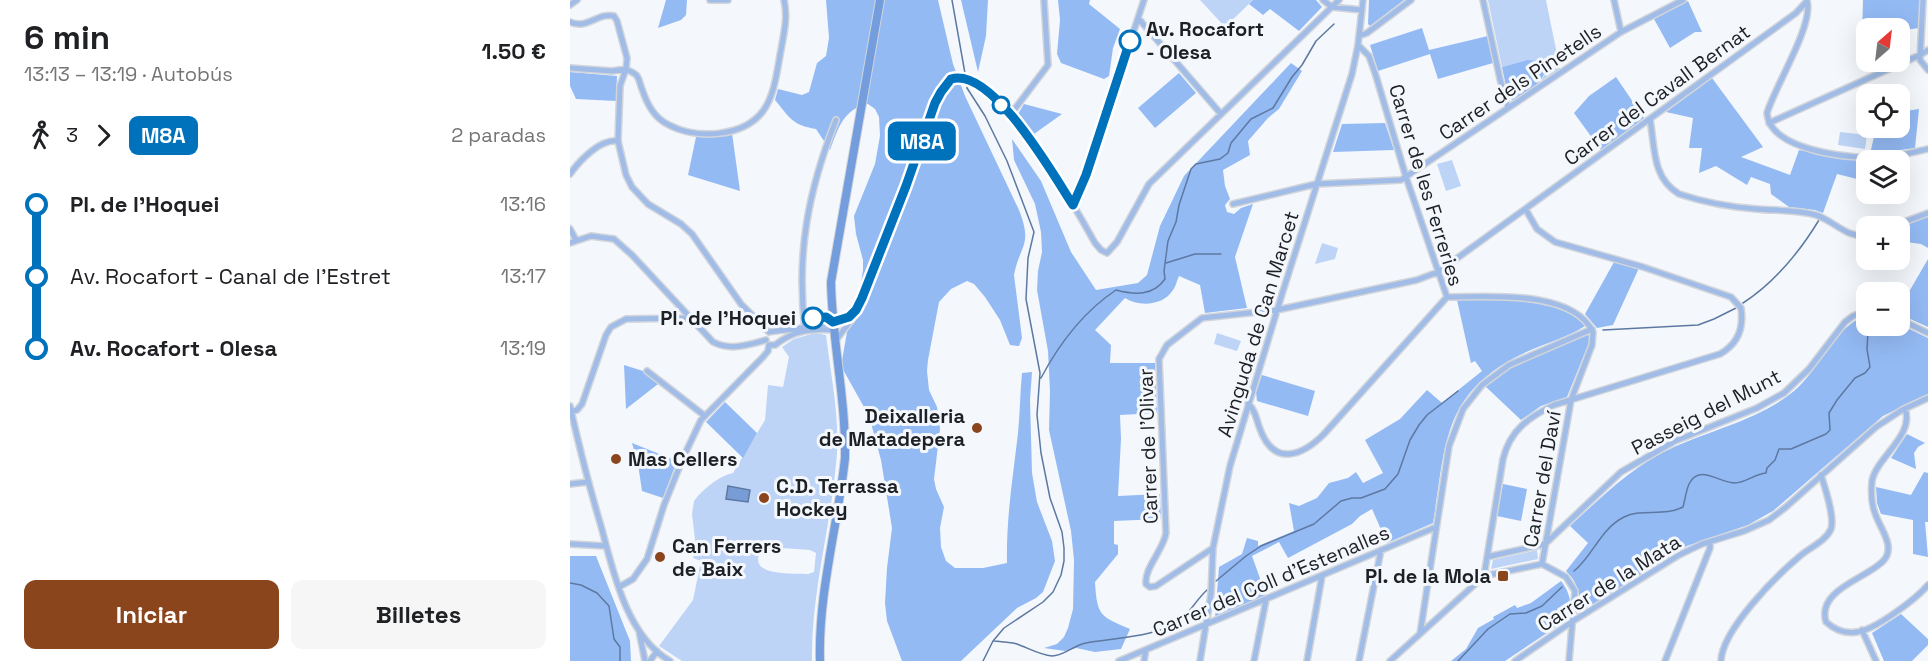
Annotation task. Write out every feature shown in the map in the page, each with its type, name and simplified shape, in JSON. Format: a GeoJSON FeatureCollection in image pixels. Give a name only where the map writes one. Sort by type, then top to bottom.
{"type":"FeatureCollection","features":[{"type":"Feature","properties":{"kind":"street"},"geometry":{"type":"LineString","coordinates":[[570,5],[577,0]]}},
{"type":"Feature","properties":{"kind":"street"},"geometry":{"type":"LineString","coordinates":[[710,0],[728,0]]}},
{"type":"Feature","properties":{"kind":"street"},"geometry":{"type":"LineString","coordinates":[[570,68],[612,71],[626,69],[637,75],[655,115],[671,126],[699,134],[729,131],[745,125],[763,111],[774,85],[787,14],[784,0]]}},
{"type":"Feature","properties":{"kind":"street"},"geometry":{"type":"LineString","coordinates":[[820,661],[824,603],[845,458],[846,434],[832,309],[833,263],[880,0]]}},
{"type":"Feature","properties":{"kind":"street"},"geometry":{"type":"LineString","coordinates":[[1011,114],[1048,65],[1044,0]]}},
{"type":"Feature","properties":{"kind":"street"},"geometry":{"type":"LineString","coordinates":[[1073,205],[1086,175],[1144,0]]}},
{"type":"Feature","properties":{"kind":"street"},"geometry":{"type":"LineString","coordinates":[[1323,0],[1332,7],[1351,7],[1362,10]]}},
{"type":"Feature","properties":{"kind":"street"},"geometry":{"type":"LineString","coordinates":[[836,344],[846,322],[856,310],[889,232],[935,103],[951,79],[966,78],[980,86],[1011,114],[1024,130],[1101,250],[1104,253],[1109,252],[1117,242],[1149,184],[1339,0]]}},
{"type":"Feature","properties":{"kind":"street","name":"Avinguda de Can Marcet"},"geometry":{"type":"LineString","coordinates":[[1200,661],[1207,625],[1213,548],[1220,509],[1248,403],[1352,74],[1363,0]]}},
{"type":"Feature","properties":{"kind":"street"},"geometry":{"type":"LineString","coordinates":[[1359,36],[1367,33],[1411,0]]}},
{"type":"Feature","properties":{"kind":"street"},"geometry":{"type":"LineString","coordinates":[[1484,0],[1508,108]]}},
{"type":"Feature","properties":{"kind":"street"},"geometry":{"type":"LineString","coordinates":[[1614,0],[1621,32]]}},
{"type":"Feature","properties":{"kind":"street","name":"Carrer dels Pinetells"},"geometry":{"type":"LineString","coordinates":[[1233,204],[1316,184],[1388,182],[1406,177],[1621,32],[1683,0]]}},
{"type":"Feature","properties":{"kind":"street","name":"Carrer del Cavall Bernat"},"geometry":{"type":"LineString","coordinates":[[1277,310],[1417,280],[1438,272],[1796,13],[1806,0]]}},
{"type":"Feature","properties":{"kind":"street","name":"Carrer del Cavall Bernat"},"geometry":{"type":"LineString","coordinates":[[1769,123],[1767,113],[1771,100],[1804,26],[1808,9],[1806,0]]}},
{"type":"Feature","properties":{"kind":"street"},"geometry":{"type":"LineString","coordinates":[[1923,0],[1920,60],[1928,70]]}},
{"type":"Feature","properties":{"kind":"street"},"geometry":{"type":"LineString","coordinates":[[570,22],[582,24],[606,15],[614,16],[627,58],[620,86],[618,141],[622,162],[632,187],[648,204],[681,224],[692,234],[741,304],[779,337],[778,342]]}},
{"type":"Feature","properties":{"kind":"street"},"geometry":{"type":"LineString","coordinates":[[1138,18],[1221,114]]}},
{"type":"Feature","properties":{"kind":"street","name":"Carrer de les Ferreries"},"geometry":{"type":"LineString","coordinates":[[1248,403],[1255,411],[1263,436],[1272,448],[1289,455],[1305,450],[1324,434],[1447,297],[1406,177],[1369,56],[1358,45]]}},
{"type":"Feature","properties":{"kind":"street"},"geometry":{"type":"LineString","coordinates":[[1928,50],[1769,123],[1776,133],[1794,144],[1827,153],[1864,158],[1887,157],[1928,149]]}},
{"type":"Feature","properties":{"kind":"street"},"geometry":{"type":"LineString","coordinates":[[1650,119],[1658,170],[1662,180],[1678,194],[1739,207],[1810,213],[1828,220],[1837,228],[1856,235]]}},
{"type":"Feature","properties":{"kind":"street"},"geometry":{"type":"LineString","coordinates":[[805,328],[801,265],[803,236],[820,163],[836,120]]}},
{"type":"Feature","properties":{"kind":"street"},"geometry":{"type":"LineString","coordinates":[[570,165],[579,162],[610,140],[618,141]]}},
{"type":"Feature","properties":{"kind":"street"},"geometry":{"type":"LineString","coordinates":[[570,174],[579,162]]}},
{"type":"Feature","properties":{"kind":"street"},"geometry":{"type":"LineString","coordinates":[[1484,576],[1503,459],[1514,433],[1526,420],[1554,405],[1720,354],[1730,348],[1742,323],[1741,308],[1731,297],[1643,267],[1555,242],[1536,229],[1526,210]]}},
{"type":"Feature","properties":{"kind":"street"},"geometry":{"type":"LineString","coordinates":[[1910,220],[1928,213]]}},
{"type":"Feature","properties":{"kind":"street"},"geometry":{"type":"LineString","coordinates":[[570,229],[576,240]]}},
{"type":"Feature","properties":{"kind":"street"},"geometry":{"type":"LineString","coordinates":[[570,243],[591,236],[614,239],[633,255],[690,318],[713,342],[720,346],[740,347],[768,342],[775,345],[805,328]]}},
{"type":"Feature","properties":{"kind":"street"},"geometry":{"type":"LineString","coordinates":[[1420,634],[1449,446],[1458,421],[1469,401],[1482,385],[1509,365],[1592,329],[1577,313],[1536,300],[1501,296],[1447,297]]}},
{"type":"Feature","properties":{"kind":"street"},"geometry":{"type":"LineString","coordinates":[[832,309],[846,322]]}},
{"type":"Feature","properties":{"kind":"street","name":"Carrer de l'Olivar"},"geometry":{"type":"LineString","coordinates":[[1213,548],[1156,586],[1150,587],[1146,584],[1146,575],[1165,541],[1166,533],[1160,355],[1167,345],[1202,318],[1277,310]]}},
{"type":"Feature","properties":{"kind":"street","name":"Passeig del Munt"},"geometry":{"type":"LineString","coordinates":[[1545,544],[1621,472],[1675,441],[1757,408],[1784,393],[1809,369],[1845,322],[1856,315]]}},
{"type":"Feature","properties":{"kind":"street"},"geometry":{"type":"LineString","coordinates":[[670,661],[657,651],[630,615],[606,546],[570,410],[577,410],[582,404],[606,335],[611,327],[626,319],[690,318]]}},
{"type":"Feature","properties":{"kind":"street"},"geometry":{"type":"LineString","coordinates":[[772,332],[834,326],[846,322]]}},
{"type":"Feature","properties":{"kind":"street"},"geometry":{"type":"LineString","coordinates":[[1910,324],[1928,333]]}},
{"type":"Feature","properties":{"kind":"street","name":"Carrer del Daví"},"geometry":{"type":"LineString","coordinates":[[1542,564],[1571,400],[1592,345],[1592,329]]}},
{"type":"Feature","properties":{"kind":"street"},"geometry":{"type":"LineString","coordinates":[[619,587],[633,579],[647,559],[664,505],[699,424],[768,351],[768,342],[772,332]]}},
{"type":"Feature","properties":{"kind":"street"},"geometry":{"type":"LineString","coordinates":[[647,371],[705,416]]}},
{"type":"Feature","properties":{"kind":"street","name":"Carrer de la Mata"},"geometry":{"type":"LineString","coordinates":[[1515,661],[1657,567],[1691,549],[1744,531],[1768,520],[1876,427],[1928,398]]}},
{"type":"Feature","properties":{"kind":"street"},"geometry":{"type":"LineString","coordinates":[[1905,409],[1907,419],[1901,434],[1874,474],[1872,482],[1872,502],[1888,545],[1887,555],[1877,566],[1844,586],[1831,599],[1825,612],[1826,622],[1832,627],[1850,632],[1862,630],[1899,610],[1928,585]]}},
{"type":"Feature","properties":{"kind":"street"},"geometry":{"type":"LineString","coordinates":[[1721,661],[1725,642],[1747,611],[1790,565],[1831,530],[1831,515],[1821,475]]}},
{"type":"Feature","properties":{"kind":"street"},"geometry":{"type":"LineString","coordinates":[[570,484],[588,482]]}},
{"type":"Feature","properties":{"kind":"street","name":"Carrer del Coll d'Estenalles"},"geometry":{"type":"LineString","coordinates":[[1119,661],[1436,527]]}},
{"type":"Feature","properties":{"kind":"street"},"geometry":{"type":"LineString","coordinates":[[1665,661],[1710,548],[1710,542]]}},
{"type":"Feature","properties":{"kind":"street"},"geometry":{"type":"LineString","coordinates":[[570,544],[606,546]]}},
{"type":"Feature","properties":{"kind":"street"},"geometry":{"type":"LineString","coordinates":[[1487,557],[1545,544]]}},
{"type":"Feature","properties":{"kind":"street"},"geometry":{"type":"LineString","coordinates":[[1359,661],[1381,550]]}},
{"type":"Feature","properties":{"kind":"street"},"geometry":{"type":"LineString","coordinates":[[1390,661],[1484,576],[1542,564],[1566,577],[1575,591],[1569,661]]}},
{"type":"Feature","properties":{"kind":"street"},"geometry":{"type":"LineString","coordinates":[[1307,661],[1322,576]]}},
{"type":"Feature","properties":{"kind":"street"},"geometry":{"type":"LineString","coordinates":[[1254,661],[1266,600]]}},
{"type":"Feature","properties":{"kind":"street"},"geometry":{"type":"LineString","coordinates":[[639,629],[645,661]]}},
{"type":"Feature","properties":{"kind":"street"},"geometry":{"type":"LineString","coordinates":[[1862,630],[1876,661]]}},
{"type":"Feature","properties":{"kind":"street"},"geometry":{"type":"LineString","coordinates":[[1144,661],[1146,650]]}},
{"type":"Feature","properties":{"kind":"street"},"geometry":{"type":"LineString","coordinates":[[650,661],[657,651]]}},
{"type":"Feature","properties":{"kind":"shaded area"},"geometry":{"type":"Polygon","coordinates":[[[666,0],[687,0],[686,15],[681,20],[658,28],[666,0]]]}},
{"type":"Feature","properties":{"kind":"shaded area"},"geometry":{"type":"Polygon","coordinates":[[[826,0],[938,0],[953,64],[965,96],[1019,210],[1025,231],[1024,244],[1014,275],[1022,338],[1019,346],[1010,345],[1000,320],[974,284],[967,281],[951,289],[939,302],[927,371],[929,390],[937,407],[940,429],[934,479],[944,507],[940,528],[941,547],[946,561],[955,568],[983,568],[1007,563],[1009,514],[1022,373],[1032,372],[1030,400],[1032,473],[1037,502],[1052,541],[1055,561],[1043,592],[1017,608],[961,661],[902,661],[887,621],[885,603],[892,528],[881,460],[869,416],[841,366],[847,332],[856,316],[863,270],[854,216],[875,164],[880,136],[879,117],[875,109],[868,104],[853,110],[843,121],[830,150],[816,129],[796,123],[775,100],[778,89],[802,95],[809,92],[817,63],[826,56],[829,38],[826,0]]]}},
{"type":"Feature","properties":{"kind":"shaded area"},"geometry":{"type":"Polygon","coordinates":[[[961,0],[988,0],[986,36],[978,72],[961,0]]]}},
{"type":"Feature","properties":{"kind":"shaded area"},"geometry":{"type":"Polygon","coordinates":[[[1058,0],[1090,0],[1089,4],[1120,29],[1113,48],[1109,76],[1104,79],[1061,63],[1057,54],[1060,20],[1058,0]]]}},
{"type":"Feature","properties":{"kind":"shaded area"},"geometry":{"type":"Polygon","coordinates":[[[1200,0],[1253,0],[1225,27],[1200,0]]]}},
{"type":"Feature","properties":{"kind":"shaded area"},"geometry":{"type":"Polygon","coordinates":[[[1253,0],[1316,0],[1322,7],[1299,31],[1270,9],[1263,15],[1249,4],[1253,0]]]}},
{"type":"Feature","properties":{"kind":"shaded area"},"geometry":{"type":"Polygon","coordinates":[[[1369,0],[1404,0],[1370,26],[1368,24],[1369,0]]]}},
{"type":"Feature","properties":{"kind":"shaded area"},"geometry":{"type":"Polygon","coordinates":[[[1488,0],[1546,0],[1560,69],[1541,81],[1544,75],[1527,60],[1502,67],[1488,0]]]}},
{"type":"Feature","properties":{"kind":"shaded area"},"geometry":{"type":"Polygon","coordinates":[[[1863,0],[1920,0],[1919,28],[1910,29],[1910,18],[1862,18],[1863,0]]]}},
{"type":"Feature","properties":{"kind":"shaded area"},"geometry":{"type":"Polygon","coordinates":[[[1688,1],[1702,32],[1695,32],[1670,48],[1654,19],[1688,1]]]}},
{"type":"Feature","properties":{"kind":"shaded area"},"geometry":{"type":"Polygon","coordinates":[[[1422,28],[1429,50],[1488,36],[1493,63],[1438,79],[1430,54],[1378,71],[1370,45],[1422,28]]]}},
{"type":"Feature","properties":{"kind":"shaded area"},"geometry":{"type":"Polygon","coordinates":[[[1527,60],[1539,61],[1545,71],[1532,89],[1512,100],[1508,96],[1502,67],[1527,60]]]}},
{"type":"Feature","properties":{"kind":"shaded area"},"geometry":{"type":"Polygon","coordinates":[[[1291,63],[1302,71],[1279,109],[1248,141],[1250,155],[1223,170],[1225,186],[1230,199],[1225,205],[1227,212],[1234,214],[1241,208],[1253,204],[1235,257],[1247,308],[1205,313],[1200,285],[1179,276],[1169,295],[1157,302],[1144,304],[1125,298],[1095,330],[1111,345],[1110,363],[1155,363],[1157,413],[1120,415],[1118,496],[1160,494],[1161,519],[1114,521],[1114,544],[1118,545],[1118,554],[1095,582],[1097,602],[1102,613],[1112,621],[1130,629],[1121,649],[1095,652],[1076,648],[1065,651],[1044,648],[1057,644],[1064,637],[1068,628],[1073,609],[1074,560],[1071,531],[1049,430],[1048,351],[1037,290],[1042,252],[1041,232],[1035,204],[1014,160],[1012,139],[1041,181],[1071,252],[1096,290],[1138,283],[1147,275],[1160,226],[1184,176],[1291,63]]]}},
{"type":"Feature","properties":{"kind":"shaded area"},"geometry":{"type":"Polygon","coordinates":[[[570,72],[617,76],[616,101],[576,99],[570,86],[570,72]]]}},
{"type":"Feature","properties":{"kind":"shaded area"},"geometry":{"type":"Polygon","coordinates":[[[1179,73],[1196,93],[1155,128],[1138,108],[1179,73]]]}},
{"type":"Feature","properties":{"kind":"shaded area"},"geometry":{"type":"Polygon","coordinates":[[[1616,77],[1644,118],[1601,150],[1574,113],[1589,96],[1616,77]]]}},
{"type":"Feature","properties":{"kind":"shaded area"},"geometry":{"type":"Polygon","coordinates":[[[1712,78],[1763,147],[1741,157],[1790,175],[1799,150],[1856,160],[1856,179],[1837,174],[1823,213],[1789,207],[1771,194],[1770,184],[1751,177],[1747,185],[1716,166],[1699,173],[1702,148],[1689,148],[1693,118],[1666,112],[1712,78]]]}},
{"type":"Feature","properties":{"kind":"shaded area"},"geometry":{"type":"Polygon","coordinates":[[[1024,104],[1062,114],[1034,134],[1018,114],[1024,104]]]}},
{"type":"Feature","properties":{"kind":"shaded area"},"geometry":{"type":"Polygon","coordinates":[[[1919,109],[1915,148],[1871,150],[1874,138],[1910,138],[1910,110],[1919,109]]]}},
{"type":"Feature","properties":{"kind":"shaded area"},"geometry":{"type":"Polygon","coordinates":[[[1385,123],[1394,150],[1333,152],[1342,124],[1385,123]]]}},
{"type":"Feature","properties":{"kind":"shaded area"},"geometry":{"type":"Polygon","coordinates":[[[1840,132],[1856,134],[1856,138],[1867,138],[1865,149],[1838,145],[1840,132]]]}},
{"type":"Feature","properties":{"kind":"shaded area"},"geometry":{"type":"Polygon","coordinates":[[[732,133],[740,191],[688,175],[696,137],[732,133]]]}},
{"type":"Feature","properties":{"kind":"shaded area"},"geometry":{"type":"Polygon","coordinates":[[[1452,160],[1461,186],[1446,191],[1437,164],[1452,160]]]}},
{"type":"Feature","properties":{"kind":"shaded area"},"geometry":{"type":"Polygon","coordinates":[[[1928,216],[1928,248],[1910,242],[1910,223],[1928,216]]]}},
{"type":"Feature","properties":{"kind":"shaded area"},"geometry":{"type":"Polygon","coordinates":[[[1322,243],[1338,248],[1335,259],[1315,264],[1322,243]]]}},
{"type":"Feature","properties":{"kind":"shaded area"},"geometry":{"type":"Polygon","coordinates":[[[1928,259],[1928,327],[1910,319],[1910,290],[1928,259]]]}},
{"type":"Feature","properties":{"kind":"shaded area"},"geometry":{"type":"Polygon","coordinates":[[[1614,262],[1639,268],[1613,325],[1597,328],[1585,314],[1614,262]]]}},
{"type":"Feature","properties":{"kind":"shaded area"},"geometry":{"type":"Polygon","coordinates":[[[1483,299],[1553,307],[1577,318],[1585,326],[1518,356],[1474,388],[1461,406],[1445,447],[1433,523],[1387,543],[1372,509],[1352,524],[1288,558],[1279,542],[1252,556],[1266,595],[1215,618],[1219,567],[1242,554],[1247,538],[1258,541],[1258,546],[1294,531],[1289,503],[1299,506],[1317,498],[1329,483],[1348,478],[1356,472],[1363,483],[1383,473],[1365,440],[1400,419],[1427,390],[1442,403],[1482,371],[1475,361],[1471,363],[1457,300],[1483,299]]]}},
{"type":"Feature","properties":{"kind":"shaded area"},"geometry":{"type":"Polygon","coordinates":[[[1856,320],[1856,336],[1910,336],[1910,329],[1928,338],[1928,394],[1883,416],[1773,511],[1748,525],[1687,546],[1587,609],[1581,609],[1577,588],[1566,571],[1588,543],[1570,526],[1620,481],[1659,454],[1752,416],[1781,401],[1803,383],[1846,328],[1856,320]]]}},
{"type":"Feature","properties":{"kind":"shaded area","name":"C.D. Terrassa Hockey"},"geometry":{"type":"Polygon","coordinates":[[[815,333],[826,335],[837,432],[833,489],[814,611],[812,661],[682,661],[659,646],[693,600],[701,561],[693,558],[696,548],[692,514],[694,501],[711,484],[733,473],[765,420],[768,385],[783,387],[789,357],[782,347],[794,339],[815,333]],[[767,547],[762,549],[758,558],[759,565],[773,572],[808,574],[814,572],[816,553],[810,550],[767,547]]]}},
{"type":"Feature","properties":{"kind":"shaded area"},"geometry":{"type":"Polygon","coordinates":[[[1217,333],[1241,341],[1237,351],[1214,344],[1217,333]]]}},
{"type":"Feature","properties":{"kind":"shaded area"},"geometry":{"type":"Polygon","coordinates":[[[1587,334],[1591,338],[1567,397],[1541,406],[1521,420],[1485,386],[1521,362],[1587,334]]]}},
{"type":"Feature","properties":{"kind":"shaded area"},"geometry":{"type":"Polygon","coordinates":[[[624,365],[643,371],[658,384],[626,409],[624,365]]]}},
{"type":"Feature","properties":{"kind":"shaded area"},"geometry":{"type":"Polygon","coordinates":[[[1262,375],[1315,391],[1308,416],[1257,401],[1256,392],[1262,375]]]}},
{"type":"Feature","properties":{"kind":"shaded area"},"geometry":{"type":"Polygon","coordinates":[[[725,402],[757,433],[743,458],[706,422],[725,402]]]}},
{"type":"Feature","properties":{"kind":"shaded area"},"geometry":{"type":"Polygon","coordinates":[[[1907,434],[1925,443],[1914,453],[1916,469],[1891,458],[1907,434]]]}},
{"type":"Feature","properties":{"kind":"shaded area"},"geometry":{"type":"Polygon","coordinates":[[[632,443],[677,461],[663,498],[642,491],[632,443]]]}},
{"type":"Feature","properties":{"kind":"shaded area"},"geometry":{"type":"Polygon","coordinates":[[[1924,472],[1928,473],[1928,522],[1925,522],[1928,557],[1913,554],[1913,520],[1881,514],[1877,503],[1876,487],[1911,495],[1924,472]]]}},
{"type":"Feature","properties":{"kind":"shaded area"},"geometry":{"type":"Polygon","coordinates":[[[1503,484],[1527,489],[1521,521],[1497,516],[1503,484]]]}},
{"type":"Feature","properties":{"kind":"shaded area"},"geometry":{"type":"Polygon","coordinates":[[[728,486],[750,490],[748,502],[726,499],[728,486]]]}},
{"type":"Feature","properties":{"kind":"shaded area"},"geometry":{"type":"Polygon","coordinates":[[[1537,550],[1538,559],[1491,569],[1493,560],[1537,550]]]}},
{"type":"Feature","properties":{"kind":"shaded area"},"geometry":{"type":"Polygon","coordinates":[[[570,556],[596,556],[630,641],[631,661],[570,661],[570,556]]]}},
{"type":"Feature","properties":{"kind":"shaded area"},"geometry":{"type":"Polygon","coordinates":[[[1561,581],[1570,599],[1568,619],[1505,661],[1451,661],[1466,649],[1478,628],[1494,619],[1493,617],[1515,605],[1517,608],[1531,603],[1561,581]]]}},
{"type":"Feature","properties":{"kind":"shaded area"},"geometry":{"type":"Polygon","coordinates":[[[1901,614],[1928,639],[1928,645],[1912,661],[1884,661],[1872,633],[1901,614]]]}},
{"type":"Feature","properties":{"kind":"waterway"},"geometry":{"type":"LineString","coordinates":[[952,0],[966,79]]}},
{"type":"Feature","properties":{"kind":"waterway"},"geometry":{"type":"LineString","coordinates":[[1041,378],[1073,330],[1104,299],[1116,290],[1143,293],[1155,289],[1165,279],[1168,241],[1176,222],[1191,169],[1196,164],[1220,159],[1228,153],[1231,143],[1251,119],[1273,108],[1316,41],[1334,24]]}},
{"type":"Feature","properties":{"kind":"waterway"},"geometry":{"type":"LineString","coordinates":[[967,83],[967,88],[985,116],[1007,161],[1034,232],[1028,258],[1026,299],[1040,373],[1037,415],[1041,453],[1050,498],[1062,532],[1064,548],[1061,575],[1053,592],[1043,602],[1004,628],[993,641],[983,661]]}},
{"type":"Feature","properties":{"kind":"waterway"},"geometry":{"type":"LineString","coordinates":[[1743,303],[1766,286],[1786,266],[1819,220]]}},
{"type":"Feature","properties":{"kind":"waterway"},"geometry":{"type":"LineString","coordinates":[[1166,263],[1195,254],[1221,254]]}},
{"type":"Feature","properties":{"kind":"waterway"},"geometry":{"type":"LineString","coordinates":[[1603,330],[1698,325],[1736,308]]}},
{"type":"Feature","properties":{"kind":"waterway"},"geometry":{"type":"LineString","coordinates":[[1574,571],[1609,528],[1624,517],[1638,513],[1668,512],[1683,507],[1689,484],[1698,475],[1704,474],[1735,483],[1743,482],[1766,473],[1779,449],[1791,449],[1826,434],[1830,430],[1829,413],[1837,400],[1855,378],[1865,373],[1870,367],[1868,336]]}},
{"type":"Feature","properties":{"kind":"waterway"},"geometry":{"type":"LineString","coordinates":[[1216,581],[1261,546],[1314,524],[1341,501],[1361,498],[1385,489],[1398,474],[1410,440],[1419,425],[1427,415],[1458,391]]}},
{"type":"Feature","properties":{"kind":"waterway"},"geometry":{"type":"LineString","coordinates":[[570,583],[581,585],[597,593],[609,606],[614,639],[620,647],[620,661]]}},
{"type":"Feature","properties":{"kind":"waterway"},"geometry":{"type":"LineString","coordinates":[[1458,661],[1488,629],[1510,614],[1526,613],[1542,606],[1562,587]]}},
{"type":"Feature","properties":{"kind":"waterway"},"geometry":{"type":"LineString","coordinates":[[994,641],[1014,643],[1043,654],[1056,656],[1086,643],[1137,636],[1163,629],[1183,618],[1207,590]]}},
{"type":"Feature","properties":{"kind":"bus line","name":"M8A"},"geometry":{"type":"LineString","coordinates":[[813,318],[826,317],[833,322],[849,317],[856,310],[889,232],[935,103],[951,79],[962,77],[971,80],[1011,114],[1073,205],[1086,175],[1130,41]]}},
{"type":"Feature","properties":{"kind":"place","name":"Av. Rocafort - Olesa"},"geometry":{"type":"Point","coordinates":[1130,41]}},
{"type":"Feature","properties":{"kind":"place","name":"Pl. de l'Hoquei"},"geometry":{"type":"Point","coordinates":[813,318]}},
{"type":"Feature","properties":{"kind":"place","name":"Deixalleria de Matadepera"},"geometry":{"type":"Point","coordinates":[977,428]}},
{"type":"Feature","properties":{"kind":"place","name":"Mas Cellers"},"geometry":{"type":"Point","coordinates":[616,459]}},
{"type":"Feature","properties":{"kind":"place","name":"C.D. Terrassa Hockey"},"geometry":{"type":"Point","coordinates":[764,498]}},
{"type":"Feature","properties":{"kind":"place","name":"Can Ferrers de Baix"},"geometry":{"type":"Point","coordinates":[660,557]}},
{"type":"Feature","properties":{"kind":"place","name":"Pl. de la Mola"},"geometry":{"type":"Point","coordinates":[1503,576]}}]}
